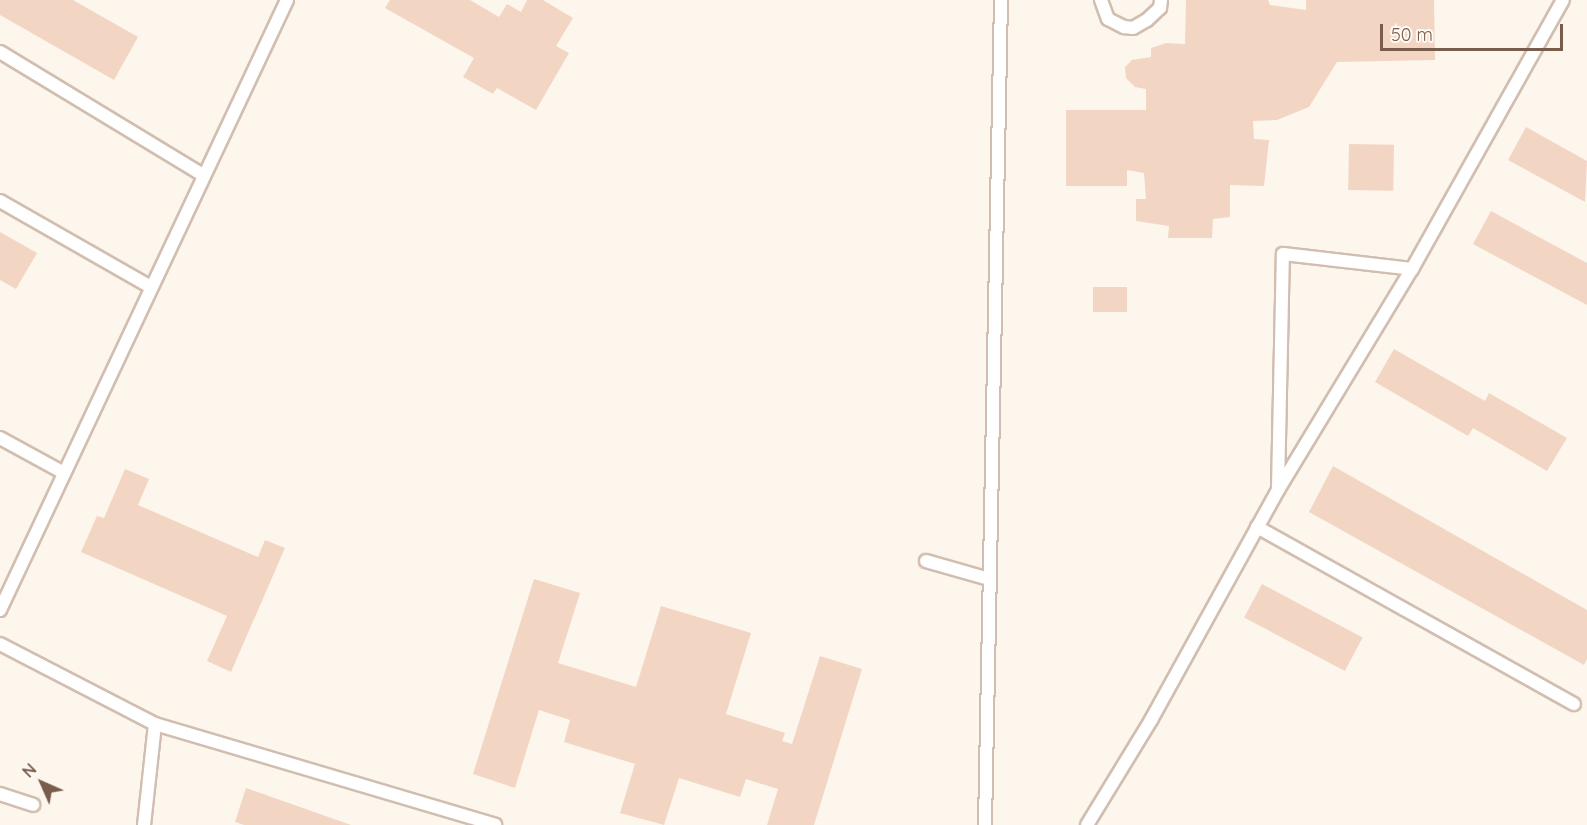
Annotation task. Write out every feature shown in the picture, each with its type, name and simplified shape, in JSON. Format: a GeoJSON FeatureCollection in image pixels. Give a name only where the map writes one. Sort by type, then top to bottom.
{"type":"FeatureCollection","features":[{"type":"Feature","properties":{"kind":"lane"},"geometry":{"type":"LineString","coordinates":[[0,610],[287,0]]}},
{"type":"Feature","properties":{"kind":"lane"},"geometry":{"type":"LineString","coordinates":[[986,825],[1001,0]]}},
{"type":"Feature","properties":{"kind":"lane"},"geometry":{"type":"LineString","coordinates":[[1101,0],[1108,19],[1124,27],[1133,28],[1147,20],[1160,8],[1161,0]]}},
{"type":"Feature","properties":{"kind":"lane"},"geometry":{"type":"LineString","coordinates":[[1087,825],[1151,720],[1278,490],[1412,269],[1563,0]]}},
{"type":"Feature","properties":{"kind":"lane"},"geometry":{"type":"LineString","coordinates":[[0,52],[203,175]]}},
{"type":"Feature","properties":{"kind":"lane"},"geometry":{"type":"LineString","coordinates":[[0,201],[150,287]]}},
{"type":"Feature","properties":{"kind":"lane"},"geometry":{"type":"LineString","coordinates":[[1278,490],[1282,254],[1412,269]]}},
{"type":"Feature","properties":{"kind":"lane"},"geometry":{"type":"LineString","coordinates":[[0,438],[64,473]]}},
{"type":"Feature","properties":{"kind":"lane"},"geometry":{"type":"LineString","coordinates":[[1257,527],[1574,704]]}},
{"type":"Feature","properties":{"kind":"lane"},"geometry":{"type":"LineString","coordinates":[[926,561],[989,579]]}},
{"type":"Feature","properties":{"kind":"lane"},"geometry":{"type":"LineString","coordinates":[[0,644],[155,724],[495,825]]}},
{"type":"Feature","properties":{"kind":"lane"},"geometry":{"type":"LineString","coordinates":[[144,825],[155,724]]}},
{"type":"Feature","properties":{"kind":"lane"},"geometry":{"type":"LineString","coordinates":[[0,794],[33,805]]}},
{"type":"Feature","properties":{"kind":"building"},"geometry":{"type":"Polygon","coordinates":[[[0,0],[73,0],[138,37],[114,80],[0,15],[0,0]]]}},
{"type":"Feature","properties":{"kind":"building"},"geometry":{"type":"Polygon","coordinates":[[[390,0],[470,0],[499,17],[507,4],[521,12],[527,0],[543,0],[573,18],[556,46],[569,53],[536,110],[497,88],[493,94],[463,77],[474,58],[385,8],[390,0]]]}},
{"type":"Feature","properties":{"kind":"building"},"geometry":{"type":"Polygon","coordinates":[[[1186,0],[1268,0],[1270,5],[1306,10],[1306,0],[1434,0],[1435,60],[1337,62],[1309,107],[1277,120],[1253,121],[1254,139],[1269,140],[1264,186],[1230,185],[1230,217],[1213,219],[1212,238],[1168,238],[1169,226],[1136,221],[1136,199],[1146,199],[1144,173],[1127,170],[1127,186],[1066,186],[1066,110],[1146,110],[1146,89],[1135,87],[1126,78],[1125,67],[1132,60],[1151,57],[1151,48],[1166,43],[1185,44],[1186,0]]]}},
{"type":"Feature","properties":{"kind":"building"},"geometry":{"type":"Polygon","coordinates":[[[1526,127],[1587,161],[1585,202],[1508,160],[1526,127]]]}},
{"type":"Feature","properties":{"kind":"building"},"geometry":{"type":"Polygon","coordinates":[[[1349,144],[1394,145],[1393,191],[1348,190],[1349,144]]]}},
{"type":"Feature","properties":{"kind":"building"},"geometry":{"type":"Polygon","coordinates":[[[1491,211],[1587,263],[1587,305],[1473,244],[1491,211]]]}},
{"type":"Feature","properties":{"kind":"building"},"geometry":{"type":"Polygon","coordinates":[[[0,232],[37,253],[16,289],[0,280],[0,232]]]}},
{"type":"Feature","properties":{"kind":"building"},"geometry":{"type":"Polygon","coordinates":[[[1093,287],[1127,287],[1127,312],[1093,312],[1093,287]]]}},
{"type":"Feature","properties":{"kind":"building"},"geometry":{"type":"Polygon","coordinates":[[[1394,349],[1485,401],[1489,393],[1567,438],[1547,471],[1473,428],[1468,436],[1375,382],[1394,349]]]}},
{"type":"Feature","properties":{"kind":"building"},"geometry":{"type":"Polygon","coordinates":[[[1333,466],[1587,610],[1587,659],[1584,665],[1309,512],[1333,466]]]}},
{"type":"Feature","properties":{"kind":"building"},"geometry":{"type":"Polygon","coordinates":[[[125,469],[149,479],[138,505],[258,557],[265,540],[285,548],[231,672],[207,661],[227,616],[81,552],[97,516],[104,518],[125,469]]]}},
{"type":"Feature","properties":{"kind":"building"},"geometry":{"type":"Polygon","coordinates":[[[534,579],[580,593],[558,663],[636,687],[661,606],[751,633],[726,714],[785,733],[782,741],[792,744],[820,656],[862,669],[814,825],[767,825],[778,789],[746,779],[740,797],[679,778],[664,825],[620,813],[635,764],[564,742],[570,720],[539,710],[515,788],[473,774],[534,579]]]}},
{"type":"Feature","properties":{"kind":"building"},"geometry":{"type":"Polygon","coordinates":[[[1262,584],[1363,638],[1345,671],[1244,618],[1262,584]]]}},
{"type":"Feature","properties":{"kind":"building"},"geometry":{"type":"Polygon","coordinates":[[[246,788],[351,825],[244,825],[235,822],[246,788]]]}}]}
